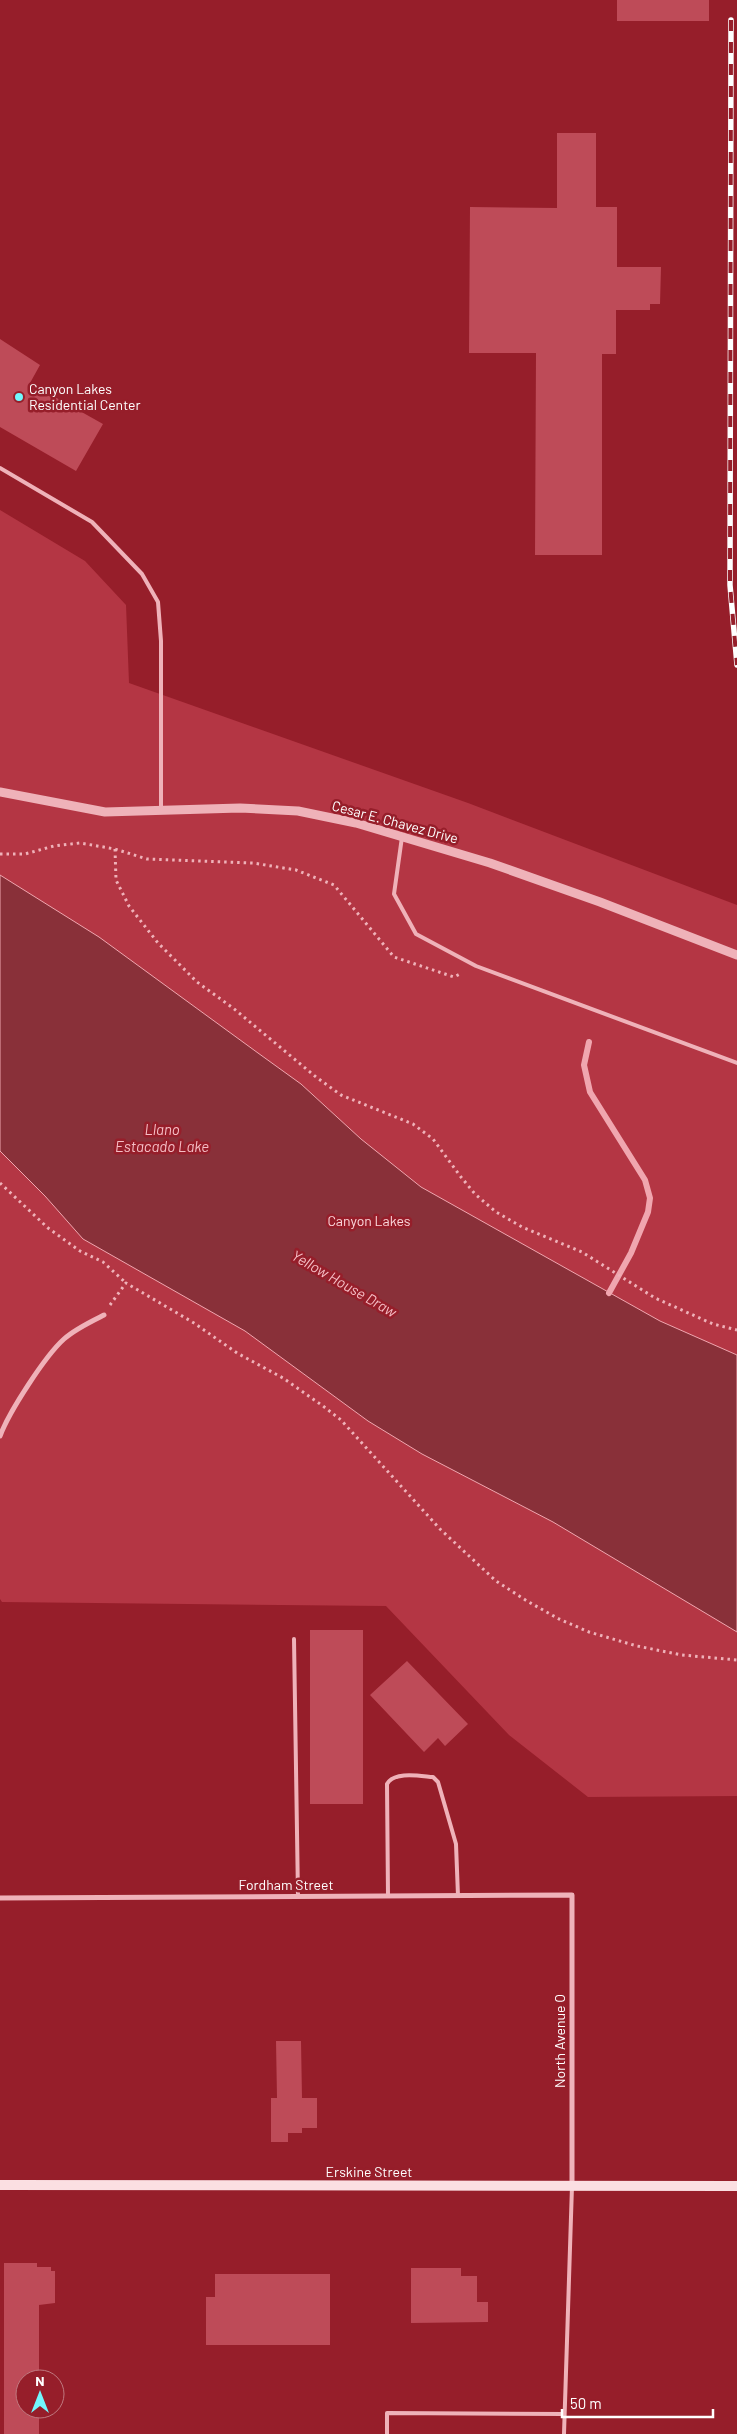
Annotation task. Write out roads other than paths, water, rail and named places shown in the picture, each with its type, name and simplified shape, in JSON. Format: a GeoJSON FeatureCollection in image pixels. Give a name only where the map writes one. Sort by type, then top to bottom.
{"type":"FeatureCollection","features":[{"type":"Feature","properties":{"kind":"main road","name":"Erskine Street"},"geometry":{"type":"LineString","coordinates":[[0,2186],[737,2186]]}},
{"type":"Feature","properties":{"kind":"street","name":"Cesar E. Chavez Drive"},"geometry":{"type":"LineString","coordinates":[[0,792],[105,812],[240,808],[298,812],[356,822],[554,886],[737,956]]}},
{"type":"Feature","properties":{"kind":"street"},"geometry":{"type":"LineString","coordinates":[[0,1436],[11,1415],[54,1350],[77,1329],[104,1315]]}},
{"type":"Feature","properties":{"kind":"street","name":"Fordham Street"},"geometry":{"type":"LineString","coordinates":[[0,1898],[572,1895]]}},
{"type":"Feature","properties":{"kind":"street","name":"North Avenue O"},"geometry":{"type":"LineString","coordinates":[[572,1895],[572,2186]]}},
{"type":"Feature","properties":{"kind":"lane"},"geometry":{"type":"LineString","coordinates":[[0,468],[92,522],[142,574],[158,602],[161,641],[161,810]]}},
{"type":"Feature","properties":{"kind":"lane"},"geometry":{"type":"LineString","coordinates":[[402,837],[394,894],[416,934],[476,966],[737,1064]]}},
{"type":"Feature","properties":{"kind":"lane"},"geometry":{"type":"LineString","coordinates":[[294,1639],[298,1896]]}},
{"type":"Feature","properties":{"kind":"lane"},"geometry":{"type":"LineString","coordinates":[[388,1896],[387,1784],[389,1780],[398,1776],[433,1777],[438,1782],[456,1844],[458,1896]]}},
{"type":"Feature","properties":{"kind":"lane"},"geometry":{"type":"LineString","coordinates":[[564,2434],[572,2186]]}},
{"type":"Feature","properties":{"kind":"lane"},"geometry":{"type":"LineString","coordinates":[[387,2434],[388,2413],[564,2414]]}},
{"type":"Feature","properties":{"kind":"water","name":"Llano Estacado Lake"},"geometry":{"type":"Polygon","coordinates":[[[0,875],[99,937],[301,1084],[361,1139],[421,1187],[660,1321],[737,1355],[737,1632],[553,1522],[422,1454],[368,1421],[245,1331],[83,1239],[45,1196],[0,1151],[0,875]]]}},
{"type":"Feature","properties":{"kind":"waterway"},"geometry":{"type":"LineString","coordinates":[[589,1042],[584,1065],[590,1092],[645,1180],[650,1198],[648,1212],[631,1253],[609,1293]]}},
{"type":"Feature","properties":{"kind":"railway"},"geometry":{"type":"LineString","coordinates":[[731,20],[730,585],[737,665]]}},
{"type":"Feature","properties":{"kind":"place","name":"Canyon Lakes Residential Center"},"geometry":{"type":"Point","coordinates":[19,397]}},
{"type":"Feature","properties":{"kind":"park label","name":"Canyon Lakes"},"geometry":{"type":"Point","coordinates":[369,1221]}},
{"type":"Feature","properties":{"kind":"water label","name":"Yellow House Draw"},"geometry":{"type":"Point","coordinates":[344,1284]}}]}
